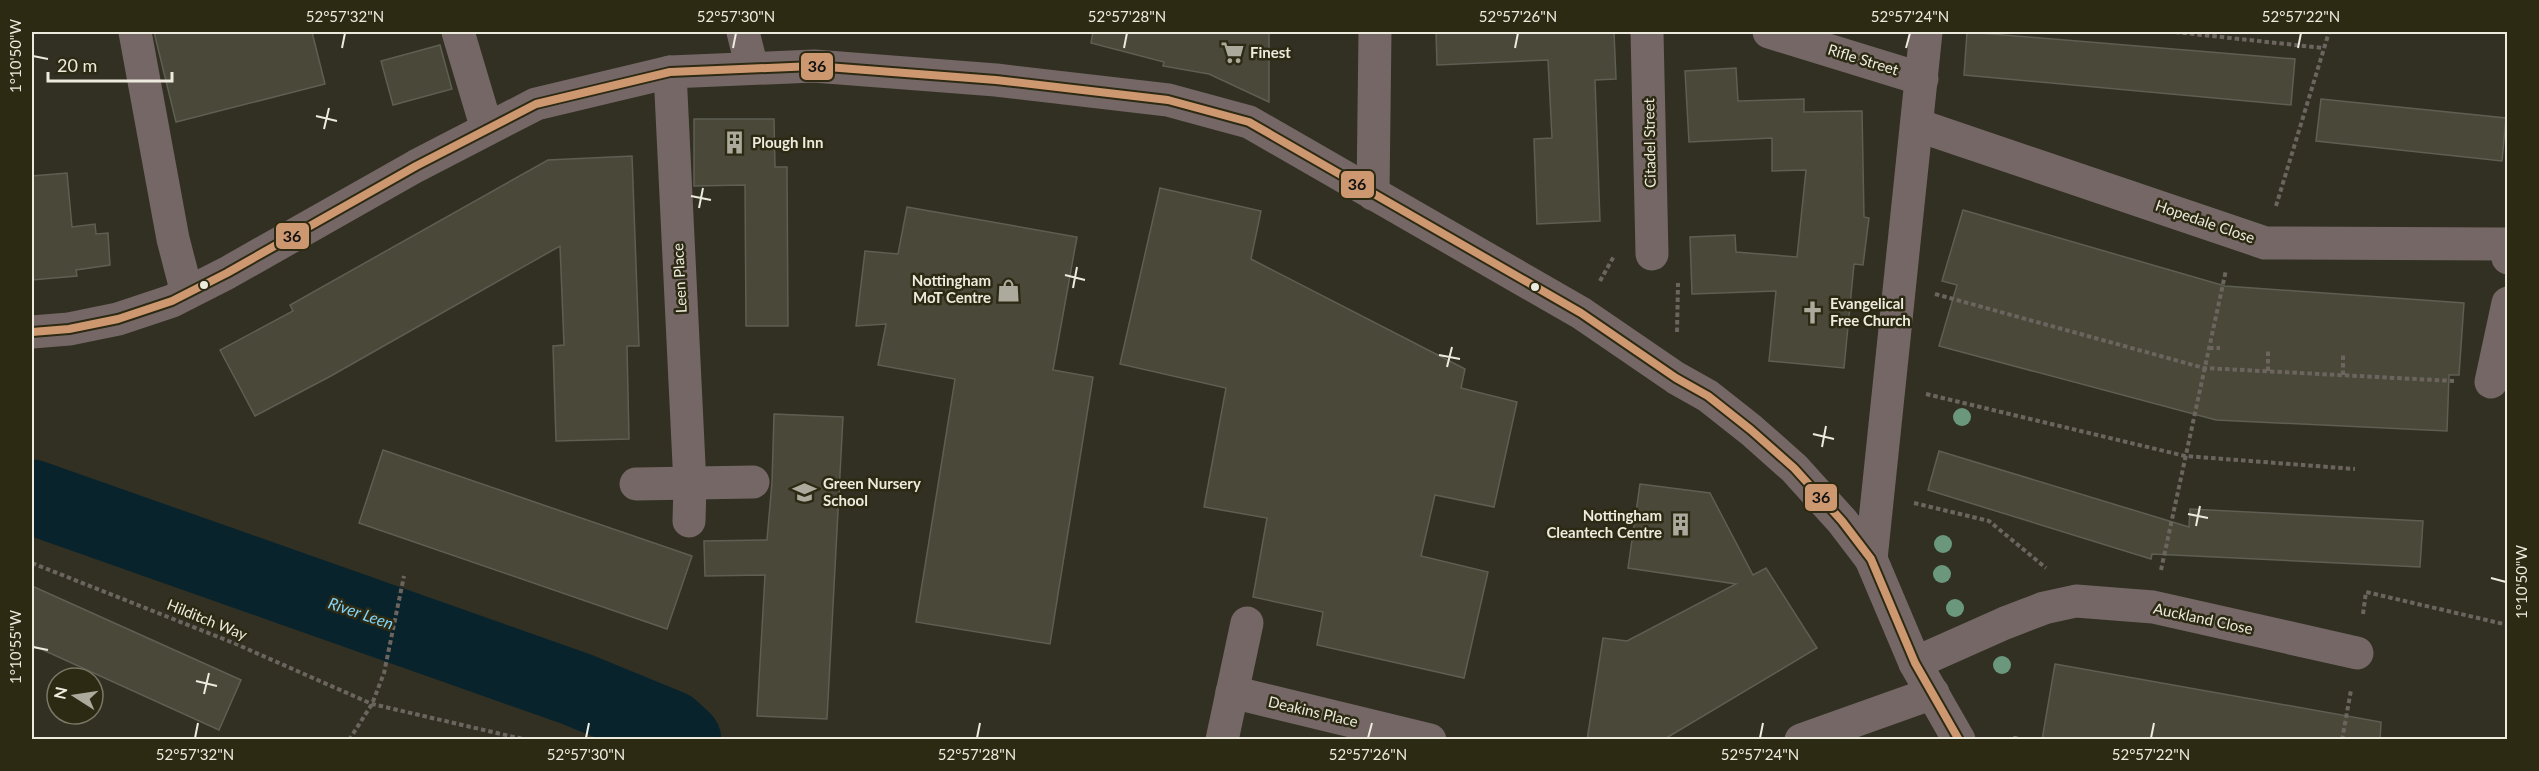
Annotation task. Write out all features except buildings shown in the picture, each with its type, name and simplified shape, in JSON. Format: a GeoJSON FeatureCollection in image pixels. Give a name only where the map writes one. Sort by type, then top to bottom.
{"type":"FeatureCollection","features":[{"type":"Feature","properties":{"kind":"street"},"geometry":{"type":"LineString","coordinates":[[135,32],[173,239],[187,293]]}},
{"type":"Feature","properties":{"kind":"street"},"geometry":{"type":"LineString","coordinates":[[458,32],[487,129]]}},
{"type":"Feature","properties":{"kind":"street"},"geometry":{"type":"LineString","coordinates":[[743,32],[752,68]]}},
{"type":"Feature","properties":{"kind":"street"},"geometry":{"type":"LineString","coordinates":[[1373,194],[1375,32]]}},
{"type":"Feature","properties":{"kind":"street","name":"Citadel Street"},"geometry":{"type":"LineString","coordinates":[[1647,32],[1652,254]]}},
{"type":"Feature","properties":{"kind":"street","name":"Rifle Street"},"geometry":{"type":"LineString","coordinates":[[1769,32],[1922,79]]}},
{"type":"Feature","properties":{"kind":"street"},"geometry":{"type":"LineString","coordinates":[[1871,559],[1926,32]]}},
{"type":"Feature","properties":{"kind":"street"},"geometry":{"type":"LineString","coordinates":[[32,332],[69,329],[118,319],[187,293],[536,104],[670,72],[814,66],[907,73],[1168,100],[1249,122],[1581,313],[1676,378],[1708,396],[1794,468],[1842,521],[1871,559],[1916,663],[1959,740]]}},
{"type":"Feature","properties":{"kind":"street","name":"Leen Place"},"geometry":{"type":"LineString","coordinates":[[670,72],[690,485],[689,521]]}},
{"type":"Feature","properties":{"kind":"street","name":"Hopedale Close"},"geometry":{"type":"LineString","coordinates":[[1917,125],[2250,237],[2506,251]]}},
{"type":"Feature","properties":{"kind":"street"},"geometry":{"type":"LineString","coordinates":[[2478,382],[2508,303]]}},
{"type":"Feature","properties":{"kind":"street"},"geometry":{"type":"LineString","coordinates":[[636,484],[690,485],[753,482]]}},
{"type":"Feature","properties":{"kind":"street","name":"Auckland Close"},"geometry":{"type":"LineString","coordinates":[[1916,663],[2005,623],[2044,608],[2076,600],[2153,607],[2357,653]]}},
{"type":"Feature","properties":{"kind":"street"},"geometry":{"type":"LineString","coordinates":[[1222,740],[1247,623]]}},
{"type":"Feature","properties":{"kind":"street","name":"Deakins Place"},"geometry":{"type":"LineString","coordinates":[[1232,692],[1430,740]]}},
{"type":"Feature","properties":{"kind":"street"},"geometry":{"type":"LineString","coordinates":[[1801,740],[1933,693]]}},
{"type":"Feature","properties":{"kind":"path"},"geometry":{"type":"LineString","coordinates":[[2175,32],[2324,48]]}},
{"type":"Feature","properties":{"kind":"path"},"geometry":{"type":"LineString","coordinates":[[2153,607],[2209,348],[2329,32]]}},
{"type":"Feature","properties":{"kind":"path"},"geometry":{"type":"LineString","coordinates":[[1581,313],[1616,253],[1679,252],[1676,378]]}},
{"type":"Feature","properties":{"kind":"path"},"geometry":{"type":"LineString","coordinates":[[1938,294],[2204,368],[2478,382]]}},
{"type":"Feature","properties":{"kind":"path"},"geometry":{"type":"LineString","coordinates":[[2209,348],[2220,348]]}},
{"type":"Feature","properties":{"kind":"path"},"geometry":{"type":"LineString","coordinates":[[2268,351],[2268,371]]}},
{"type":"Feature","properties":{"kind":"path"},"geometry":{"type":"LineString","coordinates":[[2343,355],[2343,375]]}},
{"type":"Feature","properties":{"kind":"path"},"geometry":{"type":"LineString","coordinates":[[1891,380],[1928,394],[2186,456],[2355,469]]}},
{"type":"Feature","properties":{"kind":"path"},"geometry":{"type":"LineString","coordinates":[[1878,494],[1989,521],[2046,568],[2076,600]]}},
{"type":"Feature","properties":{"kind":"path","name":"Hilditch Way"},"geometry":{"type":"LineString","coordinates":[[32,563],[236,644],[372,704],[527,740]]}},
{"type":"Feature","properties":{"kind":"path"},"geometry":{"type":"LineString","coordinates":[[349,740],[372,704],[384,673],[404,576]]}},
{"type":"Feature","properties":{"kind":"path"},"geometry":{"type":"LineString","coordinates":[[2342,740],[2366,592],[2508,625]]}},
{"type":"Feature","properties":{"kind":"path"},"geometry":{"type":"LineString","coordinates":[[2006,740],[2015,738],[2025,740]]}},
{"type":"Feature","properties":{"kind":"waterway","name":"River Leen"},"geometry":{"type":"LineString","coordinates":[[32,497],[576,689],[671,728],[684,740]]}},
{"type":"Feature","properties":{"kind":"transit line","name":"36"},"geometry":{"type":"LineString","coordinates":[[32,332],[69,329],[118,319],[172,301],[227,273],[416,166],[536,104],[670,72],[814,66],[996,80],[1168,100],[1249,122],[1581,313],[1676,378],[1708,396],[1751,430],[1794,468],[1842,521],[1871,559],[1915,663],[1959,740]]}},
{"type":"Feature","properties":{"kind":"place","name":"Finest"},"geometry":{"type":"Point","coordinates":[1232,53]}},
{"type":"Feature","properties":{"kind":"place","name":"Plough Inn"},"geometry":{"type":"Point","coordinates":[734,143]}},
{"type":"Feature","properties":{"kind":"place","name":"Nottingham MoT Centre"},"geometry":{"type":"Point","coordinates":[1009,290]}},
{"type":"Feature","properties":{"kind":"place","name":"Evangelical Free Church"},"geometry":{"type":"Point","coordinates":[1812,313]}},
{"type":"Feature","properties":{"kind":"place","name":"Green Nursery School"},"geometry":{"type":"Point","coordinates":[805,493]}},
{"type":"Feature","properties":{"kind":"place","name":"Nottingham Cleantech Centre"},"geometry":{"type":"Point","coordinates":[1680,525]}}]}
